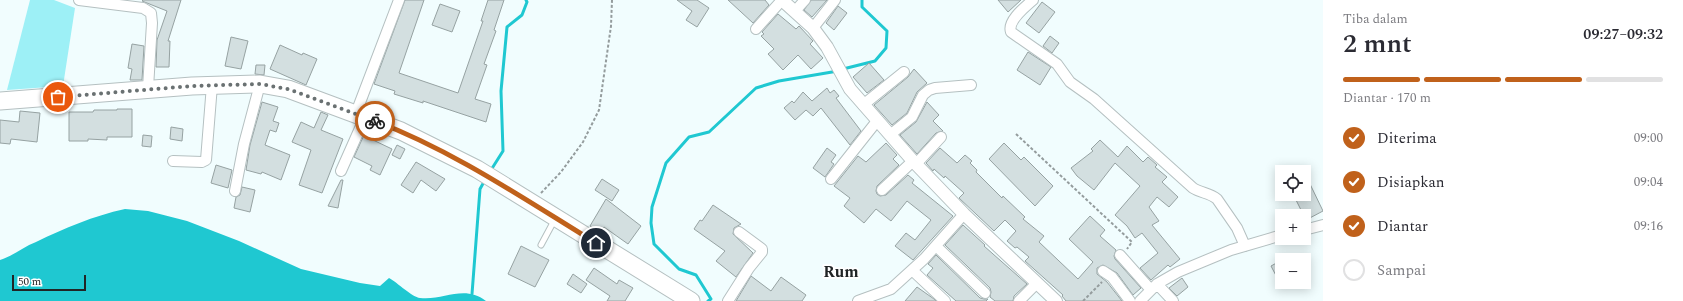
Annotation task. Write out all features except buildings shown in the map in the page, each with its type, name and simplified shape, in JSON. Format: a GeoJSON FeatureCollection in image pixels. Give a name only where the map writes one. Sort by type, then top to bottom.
{"type":"FeatureCollection","features":[{"type":"Feature","properties":{"kind":"highway"},"geometry":{"type":"LineString","coordinates":[[0,101],[148,88],[212,85],[260,84],[288,89],[361,115],[416,138],[477,169],[691,301]]}},
{"type":"Feature","properties":{"kind":"street"},"geometry":{"type":"LineString","coordinates":[[79,0],[143,8],[151,13],[152,23],[148,88]]}},
{"type":"Feature","properties":{"kind":"street"},"geometry":{"type":"LineString","coordinates":[[340,171],[361,115],[399,0]]}},
{"type":"Feature","properties":{"kind":"street"},"geometry":{"type":"LineString","coordinates":[[756,28],[782,0],[795,11],[813,28],[833,58],[850,89],[914,163],[964,214],[1053,300]]}},
{"type":"Feature","properties":{"kind":"street"},"geometry":{"type":"LineString","coordinates":[[795,11],[805,0]]}},
{"type":"Feature","properties":{"kind":"street"},"geometry":{"type":"LineString","coordinates":[[813,28],[835,0]]}},
{"type":"Feature","properties":{"kind":"street"},"geometry":{"type":"LineString","coordinates":[[1033,0],[1013,21],[1010,27],[1011,32],[1057,64],[1070,82],[1094,99],[1194,188],[1217,199],[1237,228],[1245,246]]}},
{"type":"Feature","properties":{"kind":"street"},"geometry":{"type":"LineString","coordinates":[[863,105],[904,72]]}},
{"type":"Feature","properties":{"kind":"street"},"geometry":{"type":"LineString","coordinates":[[235,191],[244,144],[260,84]]}},
{"type":"Feature","properties":{"kind":"street"},"geometry":{"type":"LineString","coordinates":[[174,161],[202,162],[206,160],[212,85]]}},
{"type":"Feature","properties":{"kind":"street"},"geometry":{"type":"LineString","coordinates":[[890,135],[912,117],[923,95],[929,90],[935,88],[971,85]]}},
{"type":"Feature","properties":{"kind":"street"},"geometry":{"type":"LineString","coordinates":[[831,179],[877,121]]}},
{"type":"Feature","properties":{"kind":"street"},"geometry":{"type":"LineString","coordinates":[[882,190],[914,163],[941,137]]}},
{"type":"Feature","properties":{"kind":"street"},"geometry":{"type":"LineString","coordinates":[[858,301],[891,289],[936,246],[964,214]]}},
{"type":"Feature","properties":{"kind":"street"},"geometry":{"type":"LineString","coordinates":[[1311,228],[1323,225]]}},
{"type":"Feature","properties":{"kind":"street"},"geometry":{"type":"LineString","coordinates":[[728,301],[749,268],[762,252],[762,249],[739,232]]}},
{"type":"Feature","properties":{"kind":"street"},"geometry":{"type":"LineString","coordinates":[[1140,301],[1154,287],[1172,275],[1205,260],[1275,237]]}},
{"type":"Feature","properties":{"kind":"street"},"geometry":{"type":"LineString","coordinates":[[936,246],[985,293]]}},
{"type":"Feature","properties":{"kind":"street"},"geometry":{"type":"LineString","coordinates":[[1120,255],[1154,287],[1173,301]]}},
{"type":"Feature","properties":{"kind":"street"},"geometry":{"type":"LineString","coordinates":[[912,270],[945,301]]}},
{"type":"Feature","properties":{"kind":"street"},"geometry":{"type":"LineString","coordinates":[[1103,271],[1112,277],[1130,301]]}},
{"type":"Feature","properties":{"kind":"street"},"geometry":{"type":"LineString","coordinates":[[1019,301],[1037,283]]}},
{"type":"Feature","properties":{"kind":"lane"},"geometry":{"type":"LineString","coordinates":[[541,245],[556,218]]}},
{"type":"Feature","properties":{"kind":"path"},"geometry":{"type":"LineString","coordinates":[[535,206],[540,195],[561,172],[583,142],[598,110],[610,34],[612,0]]}},
{"type":"Feature","properties":{"kind":"path"},"geometry":{"type":"LineString","coordinates":[[1016,134],[1132,242],[1120,255]]}},
{"type":"Feature","properties":{"kind":"path"},"geometry":{"type":"LineString","coordinates":[[1083,301],[1103,281],[1103,271]]}},
{"type":"Feature","properties":{"kind":"shaded area"},"geometry":{"type":"Polygon","coordinates":[[[30,0],[54,0],[75,8],[63,86],[7,90],[30,0]]]}},
{"type":"Feature","properties":{"kind":"shaded area"},"geometry":{"type":"Polygon","coordinates":[[[125,209],[148,211],[187,221],[239,241],[301,269],[360,283],[380,286],[389,278],[413,295],[420,298],[462,293],[478,296],[486,301],[0,301],[0,260],[68,227],[102,215],[125,209]]]}},
{"type":"Feature","properties":{"kind":"waterway"},"geometry":{"type":"LineString","coordinates":[[491,170],[503,151],[501,91],[507,27],[522,15],[527,2],[526,0]]}},
{"type":"Feature","properties":{"kind":"waterway"},"geometry":{"type":"LineString","coordinates":[[843,69],[875,61],[886,48],[887,31],[862,7],[862,0]]}},
{"type":"Feature","properties":{"kind":"waterway"},"geometry":{"type":"LineString","coordinates":[[708,301],[711,299],[696,275],[679,269],[654,244],[651,223],[652,207],[666,163],[689,137],[709,132],[756,88],[779,81],[838,71]]}},
{"type":"Feature","properties":{"kind":"waterway"},"geometry":{"type":"LineString","coordinates":[[472,294],[480,189],[485,180]]}},
{"type":"Feature","properties":{"kind":"way so far"},"geometry":{"type":"LineString","coordinates":[[58,97],[123,90],[260,84],[288,89],[375,121]]}},
{"type":"Feature","properties":{"kind":"district","name":"Rum"},"geometry":{"type":"Point","coordinates":[841,272]}},
{"type":"Feature","properties":{"kind":"route"},"geometry":{"type":"LineString","coordinates":[[375,121],[416,138],[477,169],[596,243]]}}]}
